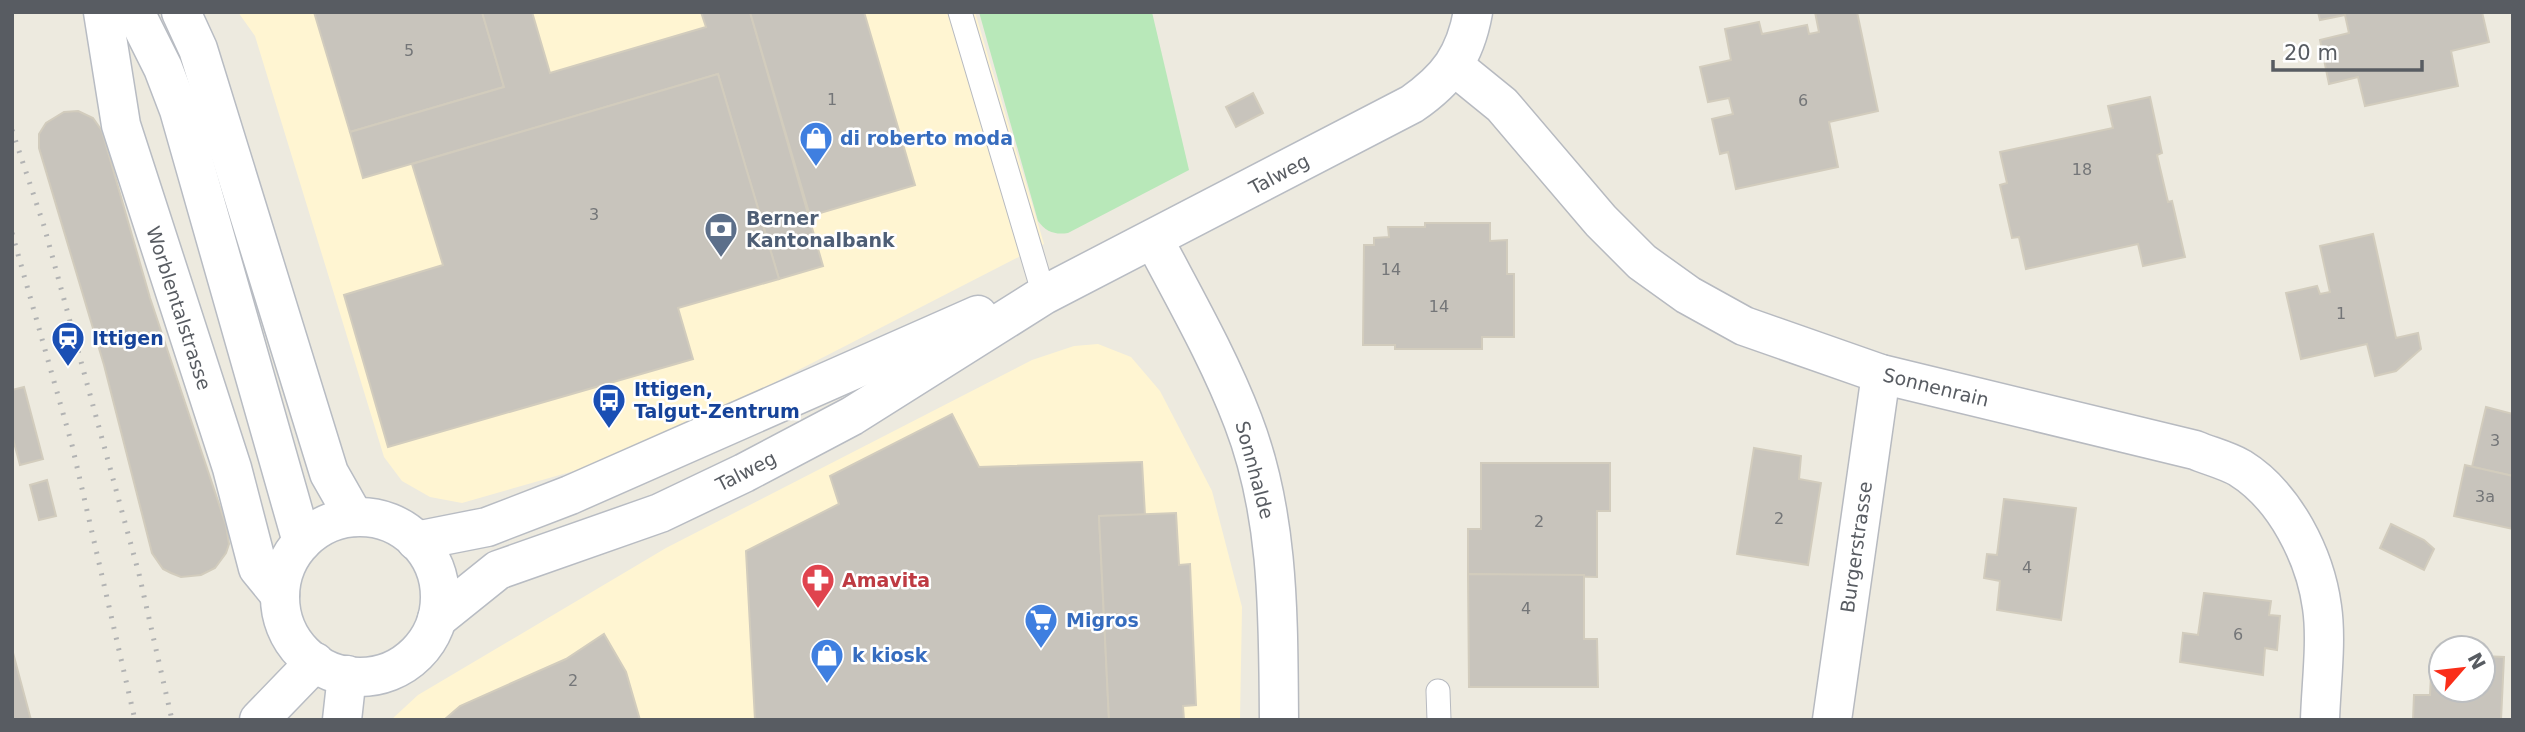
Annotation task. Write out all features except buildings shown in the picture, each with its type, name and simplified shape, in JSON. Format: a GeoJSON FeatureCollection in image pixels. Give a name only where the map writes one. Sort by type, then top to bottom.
{"type":"FeatureCollection","features":[{"type":"Feature","properties":{"kind":"street","name":"Worblentalstrasse"},"geometry":{"type":"LineString","coordinates":[[103,12],[121,125],[232,468],[258,568],[280,595]]}},
{"type":"Feature","properties":{"kind":"street"},"geometry":{"type":"LineString","coordinates":[[135,12],[163,68],[179,110],[302,542]]}},
{"type":"Feature","properties":{"kind":"street"},"geometry":{"type":"LineString","coordinates":[[181,12],[201,59],[329,473],[354,517]]}},
{"type":"Feature","properties":{"kind":"street","name":"Talweg"},"geometry":{"type":"LineString","coordinates":[[437,618],[498,570],[660,513],[816,435],[852,416],[1044,295],[1412,104],[1439,86],[1454,66],[1468,38],[1473,12]]}},
{"type":"Feature","properties":{"kind":"street","name":"Sonnenrain"},"geometry":{"type":"LineString","coordinates":[[1454,66],[1502,105],[1601,221],[1643,262],[1688,295],[1744,326],[1881,374],[2195,450],[2238,467],[2253,478],[2287,517],[2304,547],[2316,578],[2323,609],[2320,720]]}},
{"type":"Feature","properties":{"kind":"street","name":"Sonnhalde"},"geometry":{"type":"LineString","coordinates":[[1154,240],[1226,382],[1244,422],[1256,463],[1278,580],[1279,720]]}},
{"type":"Feature","properties":{"kind":"street","name":"Talweg"},"geometry":{"type":"LineString","coordinates":[[416,541],[470,532],[516,516],[839,378],[964,319],[1044,295]]}},
{"type":"Feature","properties":{"kind":"street","name":"Burgerstrasse"},"geometry":{"type":"LineString","coordinates":[[1832,720],[1881,374]]}},
{"type":"Feature","properties":{"kind":"street"},"geometry":{"type":"LineString","coordinates":[[354,517],[373,517],[391,523],[416,541],[433,563],[438,580],[437,618],[424,643],[404,664],[386,673],[366,677],[331,669],[300,650],[289,633],[282,614],[280,595],[290,557],[302,542],[317,529],[354,517]]}},
{"type":"Feature","properties":{"kind":"street"},"geometry":{"type":"LineString","coordinates":[[259,720],[331,669]]}},
{"type":"Feature","properties":{"kind":"street"},"geometry":{"type":"LineString","coordinates":[[331,669],[342,720]]}},
{"type":"Feature","properties":{"kind":"lane"},"geometry":{"type":"LineString","coordinates":[[959,14],[1044,295]]}},
{"type":"Feature","properties":{"kind":"lane"},"geometry":{"type":"LineString","coordinates":[[1438,691],[1439,720]]}},
{"type":"Feature","properties":{"kind":"shaded area"},"geometry":{"type":"Polygon","coordinates":[[[238,12],[975,12],[1044,244],[637,453],[462,503],[430,497],[402,481],[384,457],[255,36],[238,12]]]}},
{"type":"Feature","properties":{"kind":"shaded area"},"geometry":{"type":"Polygon","coordinates":[[[1098,344],[1131,357],[1160,391],[1212,491],[1242,607],[1240,720],[391,720],[418,695],[666,548],[1032,360],[1074,346],[1098,344]]]}},
{"type":"Feature","properties":{"kind":"green space"},"geometry":{"type":"Polygon","coordinates":[[[979,12],[1152,12],[1189,170],[1068,233],[1059,234],[1044,228],[1038,221],[979,12]]]}},
{"type":"Feature","properties":{"kind":"railway"},"geometry":{"type":"LineString","coordinates":[[12,130],[44,226],[139,574],[172,720]]}},
{"type":"Feature","properties":{"kind":"railway"},"geometry":{"type":"LineString","coordinates":[[12,233],[72,445],[135,720]]}},
{"type":"Feature","properties":{"kind":"place","name":"di roberto moda"},"geometry":{"type":"Point","coordinates":[816,168]}},
{"type":"Feature","properties":{"kind":"place","name":"Berner Kantonalbank"},"geometry":{"type":"Point","coordinates":[721,259]}},
{"type":"Feature","properties":{"kind":"place","name":"Ittigen"},"geometry":{"type":"Point","coordinates":[68,368]}},
{"type":"Feature","properties":{"kind":"place","name":"Ittigen, Talgut-Zentrum"},"geometry":{"type":"Point","coordinates":[609,430]}},
{"type":"Feature","properties":{"kind":"place","name":"Amavita"},"geometry":{"type":"Point","coordinates":[818,610]}},
{"type":"Feature","properties":{"kind":"place","name":"Migros"},"geometry":{"type":"Point","coordinates":[1041,650]}},
{"type":"Feature","properties":{"kind":"place","name":"k kiosk"},"geometry":{"type":"Point","coordinates":[827,685]}}]}
